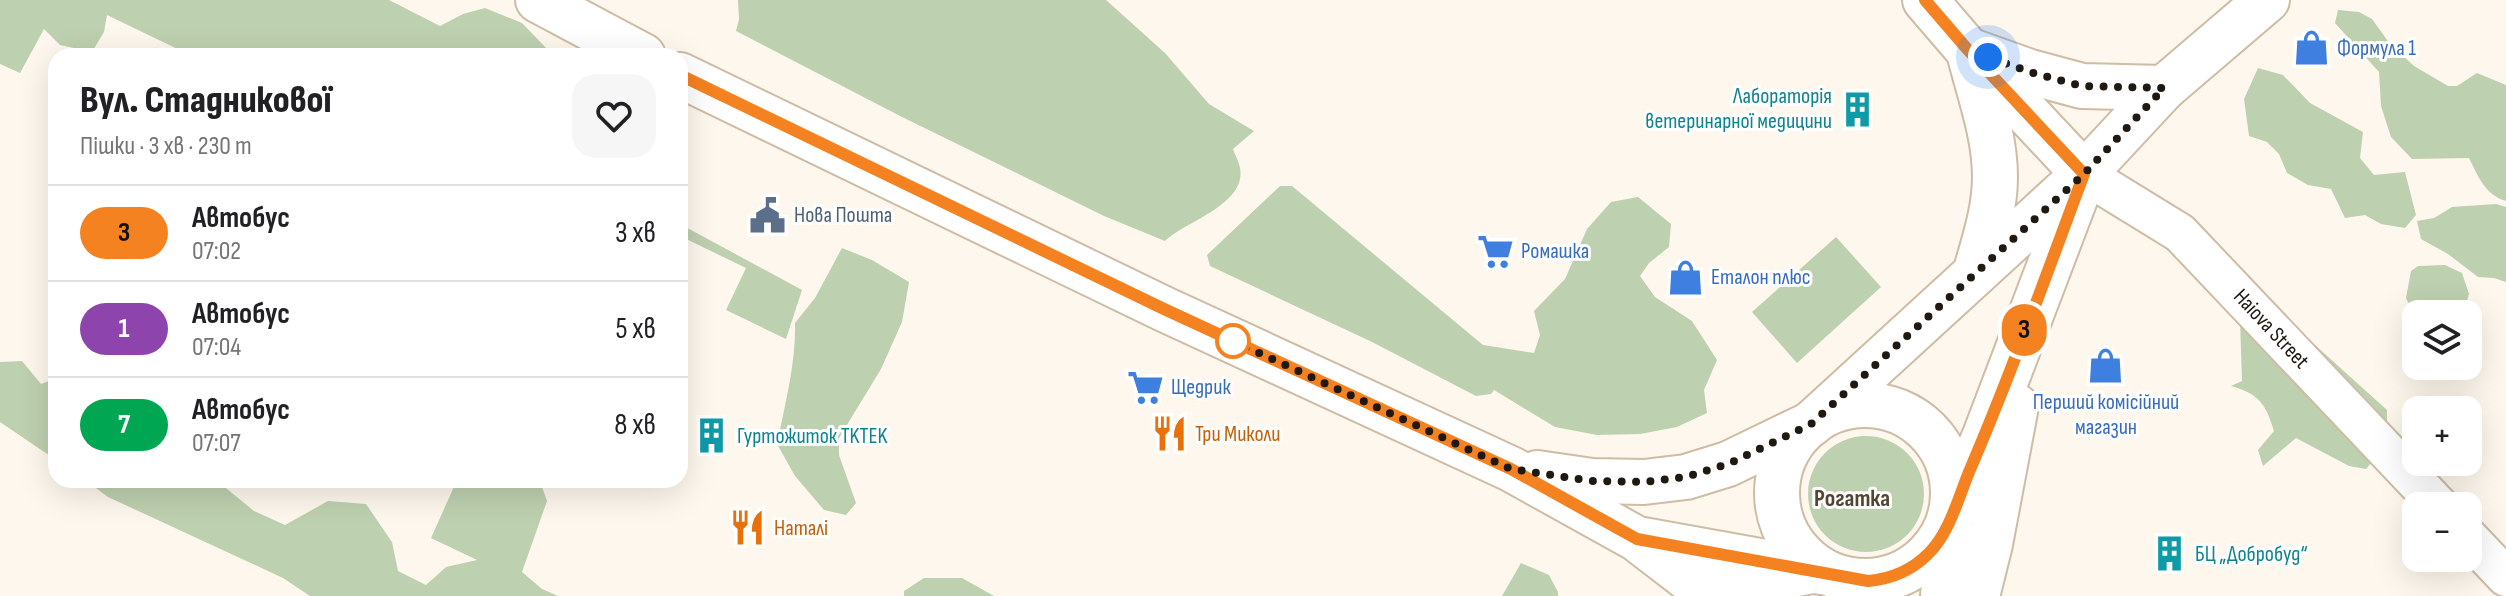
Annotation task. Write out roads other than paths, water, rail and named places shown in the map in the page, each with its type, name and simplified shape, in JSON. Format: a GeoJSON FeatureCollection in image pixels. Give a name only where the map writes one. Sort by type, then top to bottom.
{"type":"FeatureCollection","features":[{"type":"Feature","properties":{"kind":"main road"},"geometry":{"type":"LineString","coordinates":[[538,0],[628,48]]}},
{"type":"Feature","properties":{"kind":"main road"},"geometry":{"type":"LineString","coordinates":[[1925,0],[2084,174]]}},
{"type":"Feature","properties":{"kind":"main road"},"geometry":{"type":"LineString","coordinates":[[1825,584],[1782,523],[1777,495],[1781,468],[1792,443],[2084,174],[2164,88],[2267,0]]}},
{"type":"Feature","properties":{"kind":"main road"},"geometry":{"type":"LineString","coordinates":[[1968,50],[2082,86],[2164,88]]}},
{"type":"Feature","properties":{"kind":"main road"},"geometry":{"type":"LineString","coordinates":[[1968,50],[1983,104],[1995,177],[1992,212],[1975,274]]}},
{"type":"Feature","properties":{"kind":"main road"},"geometry":{"type":"LineString","coordinates":[[688,79],[1164,309],[1511,469],[1637,539],[1707,595]]}},
{"type":"Feature","properties":{"kind":"main road"},"geometry":{"type":"LineString","coordinates":[[1637,539],[1825,584],[1895,576],[1929,554],[1945,531],[1986,433],[2084,174]]}},
{"type":"Feature","properties":{"kind":"main road"},"geometry":{"type":"LineString","coordinates":[[1977,596],[2012,435],[2028,320]]}},
{"type":"Feature","properties":{"kind":"main road"},"geometry":{"type":"LineString","coordinates":[[1511,469],[1592,481],[1644,482],[1686,477],[1728,464],[1836,410],[1863,405],[1890,408],[1915,420],[1935,439],[1948,463],[1953,490],[1943,596]]}},
{"type":"Feature","properties":{"kind":"street","name":"Haiova Street"},"geometry":{"type":"LineString","coordinates":[[2084,174],[2180,233],[2426,492]]}},
{"type":"Feature","properties":{"kind":"street"},"geometry":{"type":"LineString","coordinates":[[2482,552],[2506,577]]}},
{"type":"Feature","properties":{"kind":"street"},"geometry":{"type":"LineString","coordinates":[[1707,595],[1825,584]]}},
{"type":"Feature","properties":{"kind":"place","name":"Формула 1"},"geometry":{"type":"Point","coordinates":[2311,48]}},
{"type":"Feature","properties":{"kind":"place","name":"Лабораторія ветеринарної медицини"},"geometry":{"type":"Point","coordinates":[1858,109]}},
{"type":"Feature","properties":{"kind":"place","name":"Нова Пошта"},"geometry":{"type":"Point","coordinates":[768,215]}},
{"type":"Feature","properties":{"kind":"place","name":"Ромашка"},"geometry":{"type":"Point","coordinates":[1495,251]}},
{"type":"Feature","properties":{"kind":"place","name":"Еталон плюс"},"geometry":{"type":"Point","coordinates":[1685,277]}},
{"type":"Feature","properties":{"kind":"place","name":"Перший комісійний магазин"},"geometry":{"type":"Point","coordinates":[2106,366]}},
{"type":"Feature","properties":{"kind":"place","name":"Щедрик"},"geometry":{"type":"Point","coordinates":[1145,387]}},
{"type":"Feature","properties":{"kind":"place","name":"Три Миколи"},"geometry":{"type":"Point","coordinates":[1169,434]}},
{"type":"Feature","properties":{"kind":"place","name":"Гуртожиток TKTEK"},"geometry":{"type":"Point","coordinates":[711,436]}},
{"type":"Feature","properties":{"kind":"place","name":"Наталі"},"geometry":{"type":"Point","coordinates":[748,528]}},
{"type":"Feature","properties":{"kind":"place","name":"БЦ „Добробуд“"},"geometry":{"type":"Point","coordinates":[2169,554]}},
{"type":"Feature","properties":{"kind":"district","name":"Рогатка"},"geometry":{"type":"Point","coordinates":[1852,498]}}]}
